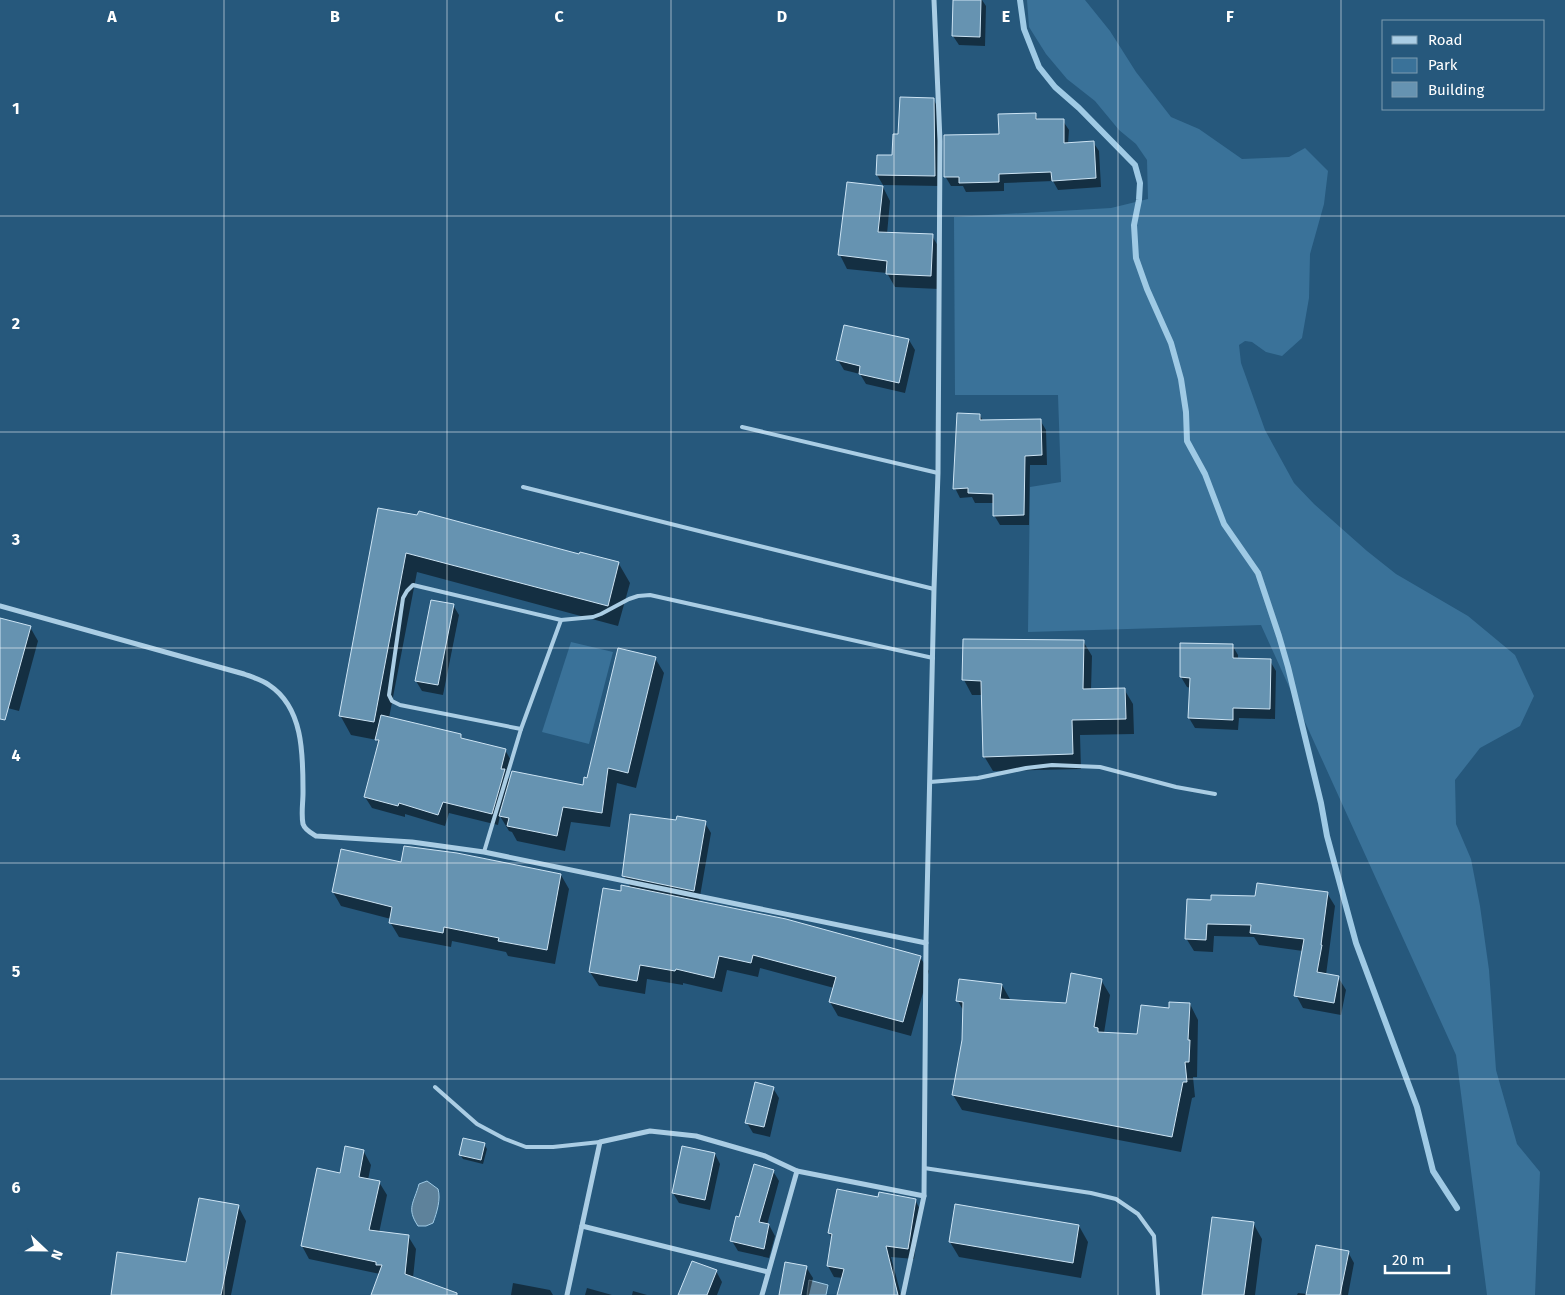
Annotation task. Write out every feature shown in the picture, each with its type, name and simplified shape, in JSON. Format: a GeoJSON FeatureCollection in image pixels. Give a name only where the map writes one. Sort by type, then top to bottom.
{"type":"FeatureCollection","features":[{"type":"Feature","properties":{"kind":"street"},"geometry":{"type":"LineString","coordinates":[[903,1295],[924,1196],[926,943],[938,473],[940,140],[934,0]]}},
{"type":"Feature","properties":{"kind":"street"},"geometry":{"type":"LineString","coordinates":[[0,606],[244,674],[269,685],[286,701],[295,717],[300,737],[303,779],[303,825],[308,832],[316,836],[412,842],[484,852],[926,943]]}},
{"type":"Feature","properties":{"kind":"street"},"geometry":{"type":"LineString","coordinates":[[567,1295],[600,1142],[650,1130],[696,1136],[765,1156],[797,1170],[924,1196]]}},
{"type":"Feature","properties":{"kind":"street"},"geometry":{"type":"LineString","coordinates":[[762,1295],[797,1170]]}},
{"type":"Feature","properties":{"kind":"street"},"geometry":{"type":"LineString","coordinates":[[582,1226],[768,1272]]}},
{"type":"Feature","properties":{"kind":"lane"},"geometry":{"type":"LineString","coordinates":[[742,427],[938,473]]}},
{"type":"Feature","properties":{"kind":"lane"},"geometry":{"type":"LineString","coordinates":[[523,487],[724,538],[934,588]]}},
{"type":"Feature","properties":{"kind":"lane"},"geometry":{"type":"LineString","coordinates":[[521,729],[400,705],[392,701],[389,695],[403,598],[414,585],[561,620],[593,617],[629,599],[650,595],[933,658]]}},
{"type":"Feature","properties":{"kind":"lane"},"geometry":{"type":"LineString","coordinates":[[484,852],[521,729],[561,620]]}},
{"type":"Feature","properties":{"kind":"lane"},"geometry":{"type":"LineString","coordinates":[[930,782],[978,778],[1052,764],[1100,767],[1176,787],[1215,794]]}},
{"type":"Feature","properties":{"kind":"lane"},"geometry":{"type":"LineString","coordinates":[[434,1087],[477,1124],[505,1139],[526,1147],[553,1147],[600,1142]]}},
{"type":"Feature","properties":{"kind":"lane"},"geometry":{"type":"LineString","coordinates":[[924,1168],[1082,1192],[1116,1200],[1138,1214],[1154,1236],[1158,1295]]}},
{"type":"Feature","properties":{"kind":"green space"},"geometry":{"type":"Polygon","coordinates":[[[1027,0],[1085,0],[1110,31],[1136,72],[1171,117],[1199,129],[1242,159],[1289,157],[1305,148],[1328,171],[1324,204],[1310,254],[1309,298],[1302,338],[1282,356],[1266,352],[1252,342],[1245,341],[1239,345],[1241,363],[1265,430],[1294,483],[1314,504],[1396,574],[1468,616],[1515,655],[1534,696],[1520,726],[1480,748],[1455,780],[1456,824],[1471,859],[1480,906],[1489,970],[1496,1070],[1517,1144],[1540,1172],[1535,1295],[1487,1295],[1456,1055],[1261,625],[1028,632],[1030,487],[1061,482],[1058,395],[955,395],[954,217],[1111,208],[1148,199],[1147,160],[1136,144],[1119,130],[1095,101],[1067,79],[1046,54],[1029,27],[1027,0]]]}},
{"type":"Feature","properties":{"kind":"green space"},"geometry":{"type":"Polygon","coordinates":[[[571,642],[613,652],[589,744],[542,732],[571,642]]]}},
{"type":"Feature","properties":{"kind":"shaded area"},"geometry":{"type":"Polygon","coordinates":[[[427,1181],[438,1189],[438,1206],[433,1223],[426,1226],[418,1226],[412,1215],[412,1205],[419,1184],[427,1181]]]}},
{"type":"Feature","properties":{"kind":"shaded area"},"geometry":{"type":"Polygon","coordinates":[[[809,1280],[828,1285],[826,1295],[807,1295],[809,1280]]]}},
{"type":"Feature","properties":{"kind":"building"},"geometry":{"type":"Polygon","coordinates":[[[953,0],[981,0],[980,37],[952,36],[953,0]]]}},
{"type":"Feature","properties":{"kind":"building"},"geometry":{"type":"Polygon","coordinates":[[[900,97],[934,98],[935,176],[876,175],[877,155],[892,155],[893,134],[898,134],[900,97]]]}},
{"type":"Feature","properties":{"kind":"building"},"geometry":{"type":"Polygon","coordinates":[[[1036,113],[1036,119],[1064,119],[1064,143],[1094,141],[1096,178],[1052,181],[1051,172],[999,174],[999,182],[959,183],[959,177],[944,177],[944,135],[999,134],[998,114],[1036,113]]]}},
{"type":"Feature","properties":{"kind":"building"},"geometry":{"type":"Polygon","coordinates":[[[847,182],[883,186],[878,232],[933,234],[931,276],[886,274],[887,261],[838,255],[847,182]]]}},
{"type":"Feature","properties":{"kind":"building"},"geometry":{"type":"Polygon","coordinates":[[[844,325],[909,339],[899,383],[859,374],[860,366],[836,360],[844,325]]]}},
{"type":"Feature","properties":{"kind":"building"},"geometry":{"type":"Polygon","coordinates":[[[957,413],[980,414],[980,420],[1041,419],[1042,455],[1025,456],[1024,515],[993,516],[993,494],[968,493],[968,488],[953,489],[957,413]]]}},
{"type":"Feature","properties":{"kind":"building"},"geometry":{"type":"Polygon","coordinates":[[[378,508],[417,515],[419,511],[579,554],[580,552],[619,562],[608,606],[406,553],[374,722],[339,716],[378,508]]]}},
{"type":"Feature","properties":{"kind":"building"},"geometry":{"type":"Polygon","coordinates":[[[431,600],[454,604],[438,685],[415,681],[431,600]]]}},
{"type":"Feature","properties":{"kind":"building"},"geometry":{"type":"Polygon","coordinates":[[[0,618],[31,626],[5,720],[0,719],[0,618]]]}},
{"type":"Feature","properties":{"kind":"building"},"geometry":{"type":"Polygon","coordinates":[[[963,639],[1084,640],[1083,689],[1125,688],[1126,719],[1072,720],[1073,754],[983,757],[981,681],[962,680],[963,639]]]}},
{"type":"Feature","properties":{"kind":"building"},"geometry":{"type":"Polygon","coordinates":[[[1180,643],[1233,644],[1233,658],[1271,659],[1270,709],[1233,708],[1233,720],[1188,718],[1190,678],[1180,677],[1180,643]]]}},
{"type":"Feature","properties":{"kind":"building"},"geometry":{"type":"Polygon","coordinates":[[[618,648],[656,657],[628,773],[608,768],[602,813],[563,807],[557,836],[507,826],[509,818],[499,816],[512,771],[583,785],[584,777],[587,778],[618,648]]]}},
{"type":"Feature","properties":{"kind":"building"},"geometry":{"type":"Polygon","coordinates":[[[381,715],[461,734],[461,738],[506,749],[501,769],[505,769],[492,814],[443,802],[438,815],[399,803],[398,806],[364,797],[379,740],[375,740],[381,715]]]}},
{"type":"Feature","properties":{"kind":"building"},"geometry":{"type":"Polygon","coordinates":[[[630,814],[676,820],[677,816],[706,821],[694,891],[622,876],[630,814]]]}},
{"type":"Feature","properties":{"kind":"building"},"geometry":{"type":"Polygon","coordinates":[[[404,846],[457,853],[561,874],[547,950],[498,941],[499,938],[444,927],[443,933],[389,923],[392,907],[332,892],[341,849],[401,862],[404,846]]]}},
{"type":"Feature","properties":{"kind":"building"},"geometry":{"type":"Polygon","coordinates":[[[1257,883],[1328,892],[1317,972],[1339,976],[1334,1003],[1294,996],[1304,939],[1250,933],[1251,925],[1207,924],[1206,940],[1185,939],[1187,899],[1211,900],[1211,895],[1255,896],[1257,883]]]}},
{"type":"Feature","properties":{"kind":"building"},"geometry":{"type":"Polygon","coordinates":[[[621,885],[786,919],[921,956],[903,1022],[829,1002],[836,977],[753,955],[751,963],[719,956],[714,978],[676,969],[675,971],[640,965],[637,981],[589,972],[603,888],[621,891],[621,885]]]}},
{"type":"Feature","properties":{"kind":"building"},"geometry":{"type":"Polygon","coordinates":[[[1071,973],[1102,979],[1094,1027],[1098,1028],[1098,1032],[1137,1034],[1141,1005],[1169,1008],[1169,1002],[1190,1003],[1189,1062],[1185,1062],[1187,1082],[1183,1082],[1172,1137],[952,1095],[962,1040],[963,1002],[956,1001],[959,979],[1002,984],[1000,999],[1066,1003],[1071,973]]]}},
{"type":"Feature","properties":{"kind":"building"},"geometry":{"type":"Polygon","coordinates":[[[755,1082],[774,1087],[764,1127],[745,1123],[755,1082]]]}},
{"type":"Feature","properties":{"kind":"building"},"geometry":{"type":"Polygon","coordinates":[[[463,1138],[485,1143],[481,1160],[459,1155],[463,1138]]]}},
{"type":"Feature","properties":{"kind":"building"},"geometry":{"type":"Polygon","coordinates":[[[345,1146],[364,1150],[359,1177],[380,1181],[369,1230],[409,1235],[405,1274],[457,1293],[457,1295],[371,1295],[382,1265],[376,1265],[376,1262],[301,1246],[317,1168],[340,1173],[345,1146]]]}},
{"type":"Feature","properties":{"kind":"building"},"geometry":{"type":"Polygon","coordinates":[[[682,1146],[715,1153],[705,1200],[672,1193],[682,1146]]]}},
{"type":"Feature","properties":{"kind":"building"},"geometry":{"type":"Polygon","coordinates":[[[754,1164],[774,1170],[759,1222],[769,1224],[764,1249],[730,1241],[736,1216],[739,1217],[754,1164]]]}},
{"type":"Feature","properties":{"kind":"building"},"geometry":{"type":"Polygon","coordinates":[[[837,1189],[878,1197],[879,1192],[916,1199],[908,1249],[886,1246],[898,1295],[837,1295],[844,1269],[827,1266],[832,1234],[828,1233],[837,1189]]]}},
{"type":"Feature","properties":{"kind":"building"},"geometry":{"type":"Polygon","coordinates":[[[199,1198],[239,1205],[221,1295],[111,1295],[117,1252],[186,1262],[199,1198]]]}},
{"type":"Feature","properties":{"kind":"building"},"geometry":{"type":"Polygon","coordinates":[[[955,1204],[1079,1225],[1073,1263],[949,1242],[955,1204]]]}},
{"type":"Feature","properties":{"kind":"building"},"geometry":{"type":"Polygon","coordinates":[[[1212,1217],[1254,1222],[1244,1295],[1202,1295],[1212,1217]]]}},
{"type":"Feature","properties":{"kind":"building"},"geometry":{"type":"Polygon","coordinates":[[[1316,1245],[1349,1251],[1340,1295],[1306,1295],[1316,1245]]]}},
{"type":"Feature","properties":{"kind":"building"},"geometry":{"type":"Polygon","coordinates":[[[692,1261],[717,1270],[707,1295],[678,1295],[692,1261]]]}},
{"type":"Feature","properties":{"kind":"building"},"geometry":{"type":"Polygon","coordinates":[[[785,1262],[807,1266],[801,1295],[779,1295],[785,1262]]]}},
{"type":"Feature","properties":{"kind":"waterway"},"geometry":{"type":"LineString","coordinates":[[1020,0],[1024,29],[1039,67],[1055,87],[1079,108],[1135,165],[1140,183],[1134,225],[1136,258],[1147,289],[1171,343],[1181,379],[1186,412],[1187,441],[1205,474],[1224,524],[1258,573],[1288,667],[1321,803],[1327,836],[1356,943],[1417,1107],[1433,1171],[1457,1208]]}}]}
